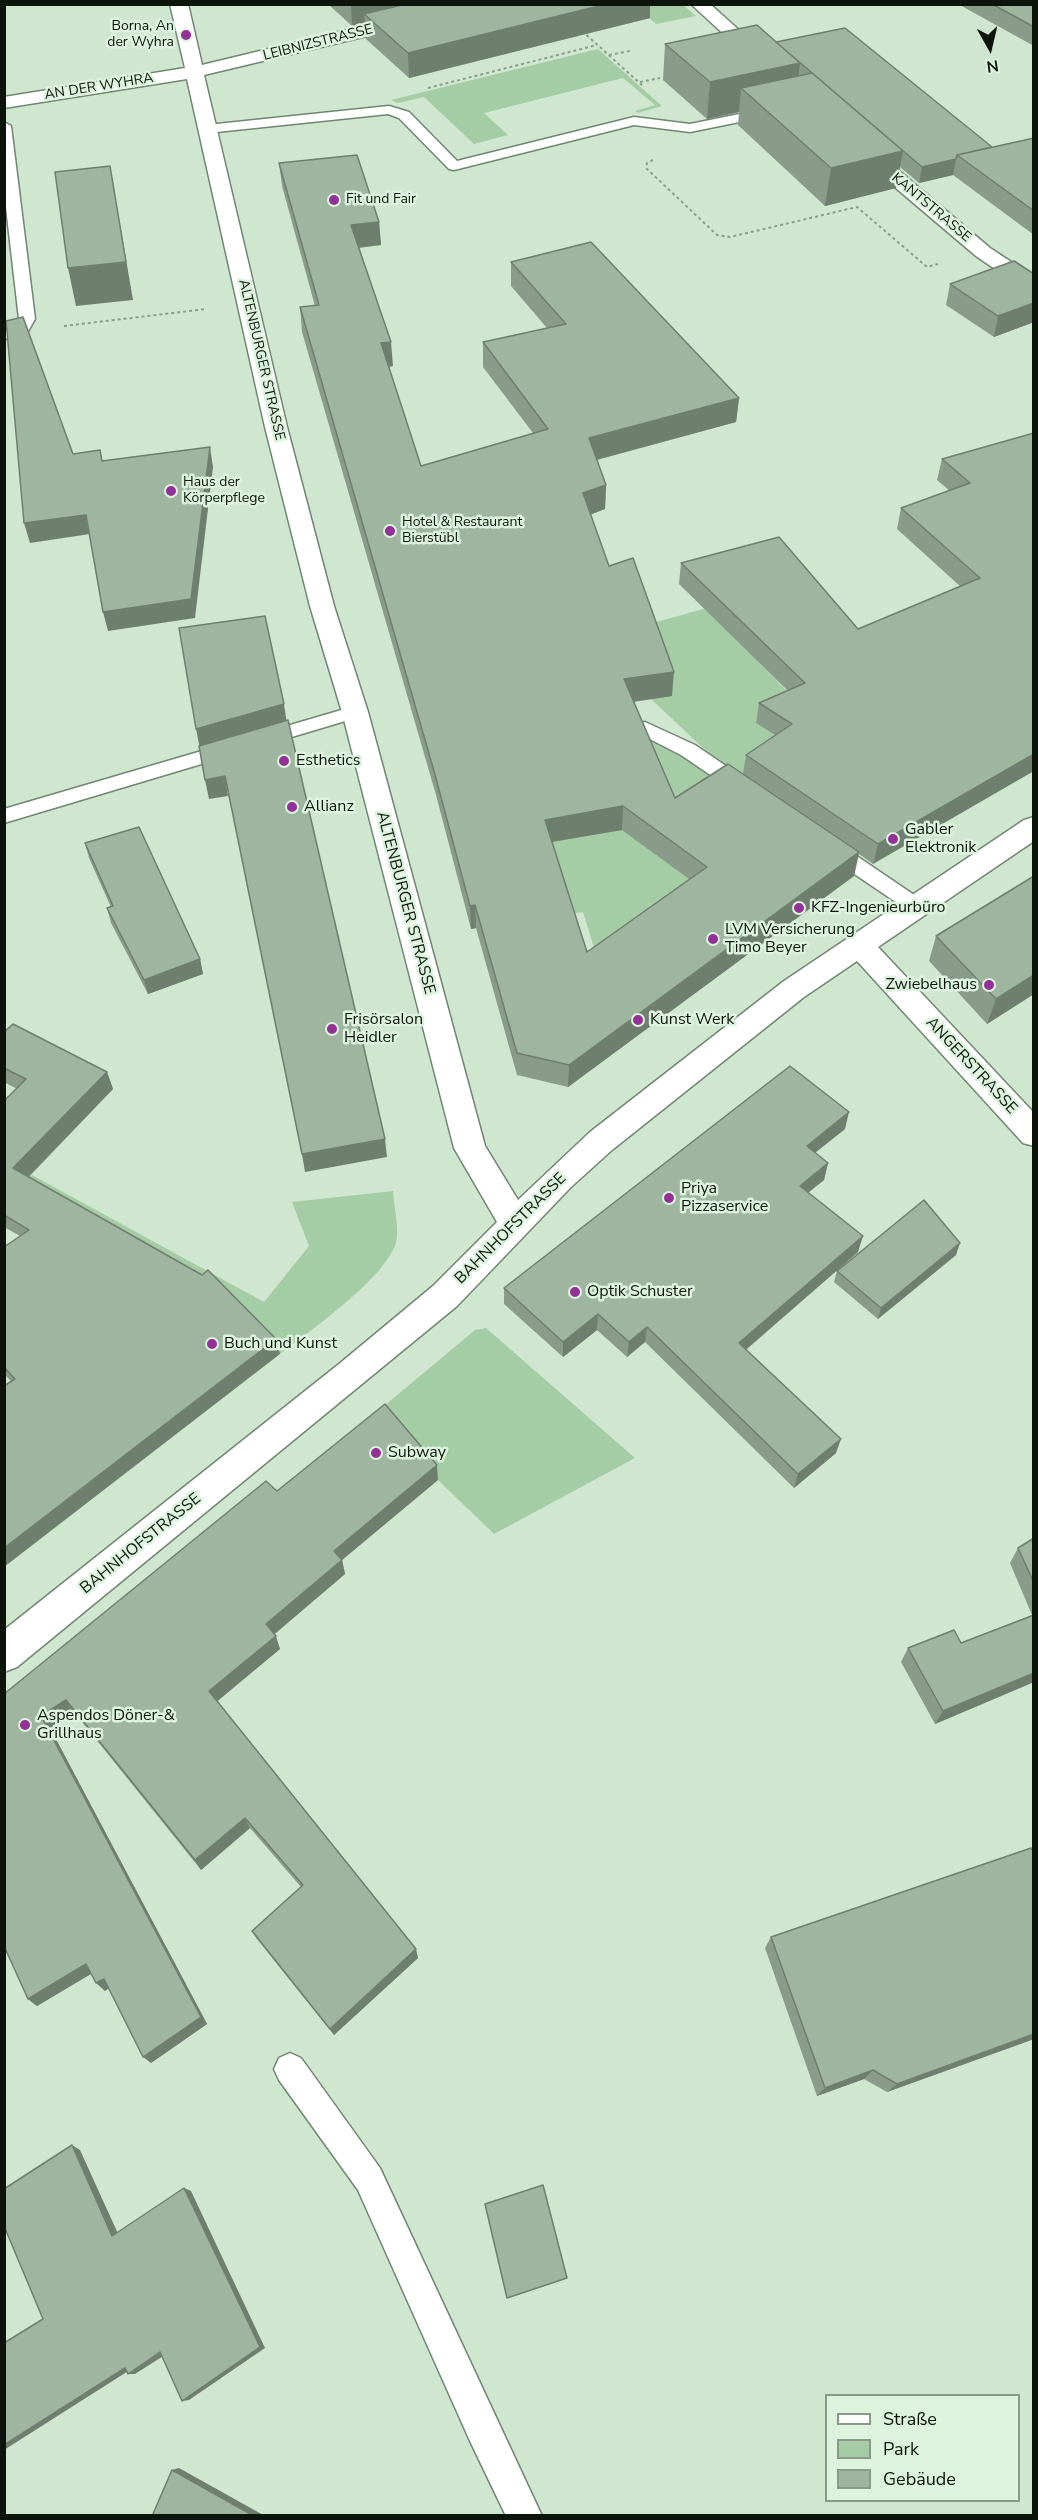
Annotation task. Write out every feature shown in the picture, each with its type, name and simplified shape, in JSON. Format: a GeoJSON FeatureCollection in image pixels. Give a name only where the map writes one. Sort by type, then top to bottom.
{"type":"FeatureCollection","features":[{"type":"Feature","properties":{"kind":"street","name":"ALTENBURGER STRASSE"},"geometry":{"type":"LineString","coordinates":[[179,4],[248,304],[322,606],[355,712],[470,1148],[515,1224]]}},
{"type":"Feature","properties":{"kind":"street","name":"LEIBNIZSTRASSE"},"geometry":{"type":"LineString","coordinates":[[194,72],[478,4]]}},
{"type":"Feature","properties":{"kind":"street"},"geometry":{"type":"LineString","coordinates":[[699,4],[777,74]]}},
{"type":"Feature","properties":{"kind":"street","name":"AN DER WYHRA"},"geometry":{"type":"LineString","coordinates":[[4,103],[194,72]]}},
{"type":"Feature","properties":{"kind":"street","name":"KANTSTRASSE"},"geometry":{"type":"LineString","coordinates":[[850,138],[983,252],[1034,287]]}},
{"type":"Feature","properties":{"kind":"street","name":"BAHNHOFSTRASSE"},"geometry":{"type":"LineString","coordinates":[[4,1654],[351,1375],[445,1296],[601,1141],[794,989],[1034,827]]}},
{"type":"Feature","properties":{"kind":"street","name":"ANGERSTRASSE"},"geometry":{"type":"LineString","coordinates":[[860,945],[1034,1134]]}},
{"type":"Feature","properties":{"kind":"lane"},"geometry":{"type":"LineString","coordinates":[[207,129],[338,117],[378,109],[389,110],[404,115],[454,166],[634,121],[658,120],[687,128],[700,127],[788,108]]}},
{"type":"Feature","properties":{"kind":"lane"},"geometry":{"type":"LineString","coordinates":[[4,126],[8,182],[27,319],[20,332],[4,334]]}},
{"type":"Feature","properties":{"kind":"lane"},"geometry":{"type":"LineString","coordinates":[[4,816],[355,712]]}},
{"type":"Feature","properties":{"kind":"lane"},"geometry":{"type":"LineString","coordinates":[[645,728],[688,750],[764,802]]}},
{"type":"Feature","properties":{"kind":"lane"},"geometry":{"type":"LineString","coordinates":[[812,835],[916,906]]}},
{"type":"Feature","properties":{"kind":"lane"},"geometry":{"type":"LineString","coordinates":[[290,2069],[369,2179],[482,2429],[525,2516]]}},
{"type":"Feature","properties":{"kind":"path"},"geometry":{"type":"LineString","coordinates":[[574,33],[592,29]]}},
{"type":"Feature","properties":{"kind":"path"},"geometry":{"type":"LineString","coordinates":[[582,31],[632,75]]}},
{"type":"Feature","properties":{"kind":"path"},"geometry":{"type":"LineString","coordinates":[[378,109],[377,101],[597,45]]}},
{"type":"Feature","properties":{"kind":"path"},"geometry":{"type":"LineString","coordinates":[[609,55],[630,51]]}},
{"type":"Feature","properties":{"kind":"path"},"geometry":{"type":"LineString","coordinates":[[639,82],[660,78]]}},
{"type":"Feature","properties":{"kind":"path"},"geometry":{"type":"LineString","coordinates":[[646,168],[717,235],[730,237],[857,207],[927,267],[983,252]]}},
{"type":"Feature","properties":{"kind":"path"},"geometry":{"type":"LineString","coordinates":[[20,332],[248,304]]}},
{"type":"Feature","properties":{"kind":"green space"},"geometry":{"type":"Polygon","coordinates":[[[634,5],[683,5],[696,16],[656,24],[634,5]]]}},
{"type":"Feature","properties":{"kind":"green space"},"geometry":{"type":"Polygon","coordinates":[[[598,49],[662,106],[638,113],[635,111],[655,105],[623,78],[484,113],[508,135],[474,144],[424,97],[398,103],[391,100],[598,49]]]}},
{"type":"Feature","properties":{"kind":"green space"},"geometry":{"type":"Polygon","coordinates":[[[707,608],[800,705],[845,780],[742,776],[704,749],[651,699],[624,631],[707,608]]]}},
{"type":"Feature","properties":{"kind":"green space"},"geometry":{"type":"Polygon","coordinates":[[[636,735],[675,751],[761,811],[691,881],[596,954],[583,912],[552,917],[533,822],[575,838],[637,827],[636,735]]]}},
{"type":"Feature","properties":{"kind":"green space"},"geometry":{"type":"Polygon","coordinates":[[[32,1175],[264,1302],[309,1246],[292,1202],[393,1191],[397,1237],[392,1251],[366,1284],[329,1317],[280,1354],[213,1287],[20,1185],[32,1175]]]}},
{"type":"Feature","properties":{"kind":"green space"},"geometry":{"type":"Polygon","coordinates":[[[486,1328],[635,1458],[494,1534],[438,1480],[378,1411],[475,1330],[486,1328]]]}},
{"type":"Feature","properties":{"kind":"building"},"geometry":{"type":"Polygon","coordinates":[[[406,4],[607,4],[408,53],[364,14],[406,4]]]}},
{"type":"Feature","properties":{"kind":"building"},"geometry":{"type":"Polygon","coordinates":[[[992,4],[1034,4],[1034,27],[992,4]]]}},
{"type":"Feature","properties":{"kind":"building"},"geometry":{"type":"Polygon","coordinates":[[[757,25],[800,63],[710,82],[665,44],[757,25]]]}},
{"type":"Feature","properties":{"kind":"building"},"geometry":{"type":"Polygon","coordinates":[[[845,28],[992,147],[957,155],[956,159],[922,167],[776,42],[845,28]]]}},
{"type":"Feature","properties":{"kind":"building"},"geometry":{"type":"Polygon","coordinates":[[[812,73],[903,151],[831,168],[741,88],[812,73]]]}},
{"type":"Feature","properties":{"kind":"building"},"geometry":{"type":"Polygon","coordinates":[[[1034,138],[1034,211],[957,155],[1034,138]]]}},
{"type":"Feature","properties":{"kind":"building"},"geometry":{"type":"Polygon","coordinates":[[[357,155],[379,222],[351,225],[391,342],[381,343],[421,466],[548,429],[483,342],[566,324],[511,262],[591,242],[739,398],[589,438],[606,485],[583,493],[609,566],[633,558],[674,672],[624,679],[675,798],[728,764],[859,852],[569,1065],[517,1053],[475,905],[470,906],[434,771],[300,307],[319,305],[279,163],[357,155]],[[623,806],[545,820],[587,952],[707,867],[623,806]]]}},
{"type":"Feature","properties":{"kind":"building"},"geometry":{"type":"Polygon","coordinates":[[[110,166],[126,262],[68,268],[55,172],[110,166]]]}},
{"type":"Feature","properties":{"kind":"building"},"geometry":{"type":"Polygon","coordinates":[[[1014,261],[1034,273],[1034,303],[998,316],[950,284],[1014,261]]]}},
{"type":"Feature","properties":{"kind":"building"},"geometry":{"type":"Polygon","coordinates":[[[23,317],[73,454],[100,450],[102,461],[210,447],[191,599],[103,612],[86,515],[24,523],[6,321],[23,317]]]}},
{"type":"Feature","properties":{"kind":"building"},"geometry":{"type":"Polygon","coordinates":[[[1034,433],[1034,754],[878,844],[746,755],[792,724],[759,703],[805,683],[681,563],[779,537],[858,629],[980,578],[901,508],[970,483],[942,459],[1034,433]]]}},
{"type":"Feature","properties":{"kind":"building"},"geometry":{"type":"Polygon","coordinates":[[[265,616],[284,704],[196,729],[179,628],[265,616]]]}},
{"type":"Feature","properties":{"kind":"building"},"geometry":{"type":"Polygon","coordinates":[[[288,720],[385,1139],[302,1154],[225,776],[205,780],[199,746],[288,720]]]}},
{"type":"Feature","properties":{"kind":"building"},"geometry":{"type":"Polygon","coordinates":[[[139,827],[200,959],[144,980],[107,908],[113,906],[85,843],[139,827]]]}},
{"type":"Feature","properties":{"kind":"building"},"geometry":{"type":"Polygon","coordinates":[[[1034,876],[1034,975],[996,999],[936,936],[1034,876]]]}},
{"type":"Feature","properties":{"kind":"building"},"geometry":{"type":"Polygon","coordinates":[[[13,1024],[107,1072],[13,1168],[202,1275],[208,1270],[276,1339],[4,1548],[4,1386],[15,1379],[4,1367],[4,1247],[29,1230],[4,1215],[4,1101],[26,1079],[4,1068],[4,1032],[13,1024]]]}},
{"type":"Feature","properties":{"kind":"building"},"geometry":{"type":"Polygon","coordinates":[[[790,1066],[849,1112],[807,1146],[828,1163],[800,1186],[863,1236],[739,1343],[841,1439],[798,1474],[647,1327],[629,1342],[598,1314],[563,1342],[504,1288],[790,1066]]]}},
{"type":"Feature","properties":{"kind":"building"},"geometry":{"type":"Polygon","coordinates":[[[924,1200],[960,1243],[881,1308],[837,1271],[924,1200]]]}},
{"type":"Feature","properties":{"kind":"building"},"geometry":{"type":"Polygon","coordinates":[[[385,1404],[437,1465],[334,1551],[342,1560],[266,1624],[276,1636],[209,1691],[416,1949],[330,2029],[252,1931],[303,1885],[245,1818],[195,1860],[66,1700],[41,1716],[201,2017],[143,2057],[104,1979],[96,1983],[86,1964],[28,1999],[4,1946],[4,1694],[266,1481],[277,1491],[385,1404]]]}},
{"type":"Feature","properties":{"kind":"building"},"geometry":{"type":"Polygon","coordinates":[[[1034,1538],[1034,1583],[1018,1548],[1034,1538]]]}},
{"type":"Feature","properties":{"kind":"building"},"geometry":{"type":"Polygon","coordinates":[[[1034,1615],[1034,1673],[943,1711],[908,1648],[954,1630],[961,1643],[1034,1615]]]}},
{"type":"Feature","properties":{"kind":"building"},"geometry":{"type":"Polygon","coordinates":[[[1031,1848],[1034,1852],[1034,2034],[897,2084],[873,2070],[825,2088],[771,1937],[1031,1848]]]}},
{"type":"Feature","properties":{"kind":"building"},"geometry":{"type":"Polygon","coordinates":[[[72,2145],[112,2236],[184,2188],[260,2347],[182,2401],[160,2352],[128,2374],[125,2368],[4,2445],[4,2343],[43,2319],[4,2226],[4,2189],[72,2145]]]}},
{"type":"Feature","properties":{"kind":"building"},"geometry":{"type":"Polygon","coordinates":[[[543,2185],[567,2278],[507,2298],[485,2204],[543,2185]]]}},
{"type":"Feature","properties":{"kind":"building"},"geometry":{"type":"Polygon","coordinates":[[[172,2470],[254,2516],[152,2516],[172,2470]]]}},
{"type":"Feature","properties":{"kind":"place","name":"Borna, An der Wyhra"},"geometry":{"type":"Point","coordinates":[186,35]}},
{"type":"Feature","properties":{"kind":"place","name":"Fit und Fair"},"geometry":{"type":"Point","coordinates":[334,200]}},
{"type":"Feature","properties":{"kind":"place","name":"Haus der Körperpflege"},"geometry":{"type":"Point","coordinates":[171,491]}},
{"type":"Feature","properties":{"kind":"place","name":"Hotel & Restaurant Bierstübl"},"geometry":{"type":"Point","coordinates":[390,531]}},
{"type":"Feature","properties":{"kind":"place","name":"Esthetics"},"geometry":{"type":"Point","coordinates":[284,761]}},
{"type":"Feature","properties":{"kind":"place","name":"Allianz"},"geometry":{"type":"Point","coordinates":[292,807]}},
{"type":"Feature","properties":{"kind":"place","name":"Gabler Elektronik"},"geometry":{"type":"Point","coordinates":[893,839]}},
{"type":"Feature","properties":{"kind":"place","name":"KFZ-Ingenieurbüro"},"geometry":{"type":"Point","coordinates":[799,908]}},
{"type":"Feature","properties":{"kind":"place","name":"LVM Versicherung Timo Beyer"},"geometry":{"type":"Point","coordinates":[713,939]}},
{"type":"Feature","properties":{"kind":"place","name":"Zwiebelhaus"},"geometry":{"type":"Point","coordinates":[989,985]}},
{"type":"Feature","properties":{"kind":"place","name":"Kunst Werk"},"geometry":{"type":"Point","coordinates":[638,1020]}},
{"type":"Feature","properties":{"kind":"place","name":"Frisörsalon Heidler"},"geometry":{"type":"Point","coordinates":[332,1029]}},
{"type":"Feature","properties":{"kind":"place","name":"Priya Pizzaservice"},"geometry":{"type":"Point","coordinates":[669,1198]}},
{"type":"Feature","properties":{"kind":"place","name":"Optik Schuster"},"geometry":{"type":"Point","coordinates":[575,1292]}},
{"type":"Feature","properties":{"kind":"place","name":"Buch und Kunst"},"geometry":{"type":"Point","coordinates":[212,1344]}},
{"type":"Feature","properties":{"kind":"place","name":"Subway"},"geometry":{"type":"Point","coordinates":[376,1453]}},
{"type":"Feature","properties":{"kind":"place","name":"Aspendos Döner-& Grillhaus"},"geometry":{"type":"Point","coordinates":[25,1725]}}]}
